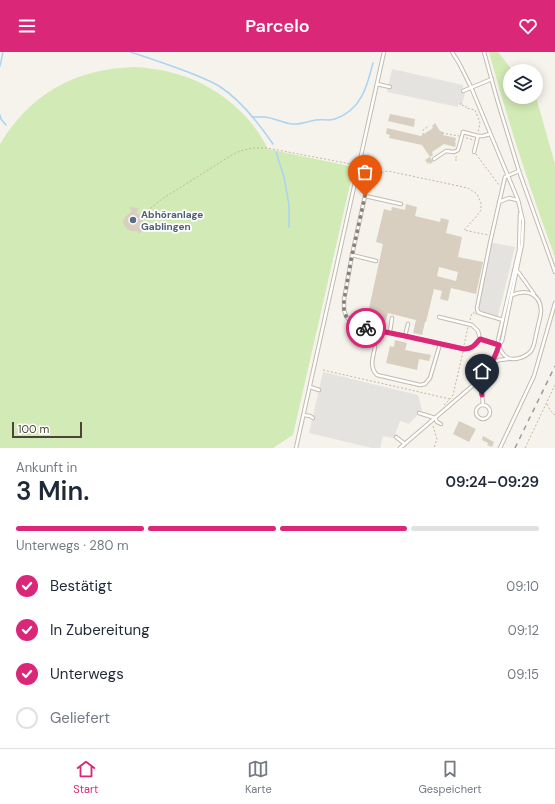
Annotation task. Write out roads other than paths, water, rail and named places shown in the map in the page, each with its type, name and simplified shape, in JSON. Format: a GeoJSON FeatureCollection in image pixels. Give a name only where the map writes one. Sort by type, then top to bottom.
{"type":"FeatureCollection","features":[{"type":"Feature","properties":{"kind":"lane"},"geometry":{"type":"LineString","coordinates":[[296,448],[384,52]]}},
{"type":"Feature","properties":{"kind":"lane"},"geometry":{"type":"LineString","coordinates":[[400,448],[478,381],[492,364],[502,340],[523,239],[523,221],[518,200],[471,88],[452,52]]}},
{"type":"Feature","properties":{"kind":"lane"},"geometry":{"type":"LineString","coordinates":[[484,52],[519,171],[555,272]]}},
{"type":"Feature","properties":{"kind":"lane"},"geometry":{"type":"LineString","coordinates":[[463,91],[492,79]]}},
{"type":"Feature","properties":{"kind":"lane"},"geometry":{"type":"LineString","coordinates":[[377,84],[390,87]]}},
{"type":"Feature","properties":{"kind":"lane"},"geometry":{"type":"LineString","coordinates":[[434,159],[446,151],[454,152],[458,150],[463,132],[478,136],[490,134]]}},
{"type":"Feature","properties":{"kind":"lane"},"geometry":{"type":"LineString","coordinates":[[474,152],[478,136]]}},
{"type":"Feature","properties":{"kind":"lane"},"geometry":{"type":"LineString","coordinates":[[440,155],[440,160]]}},
{"type":"Feature","properties":{"kind":"lane"},"geometry":{"type":"LineString","coordinates":[[503,320],[478,312],[477,308],[491,236],[505,177],[519,171]]}},
{"type":"Feature","properties":{"kind":"lane"},"geometry":{"type":"LineString","coordinates":[[401,204],[365,196],[344,300],[344,310],[346,316],[356,325],[464,349],[474,346],[480,339]]}},
{"type":"Feature","properties":{"kind":"lane"},"geometry":{"type":"LineString","coordinates":[[499,202],[509,198],[518,200]]}},
{"type":"Feature","properties":{"kind":"lane"},"geometry":{"type":"LineString","coordinates":[[509,358],[504,355],[498,340],[519,250],[520,209]]}},
{"type":"Feature","properties":{"kind":"lane"},"geometry":{"type":"LineString","coordinates":[[352,255],[376,261]]}},
{"type":"Feature","properties":{"kind":"lane"},"geometry":{"type":"LineString","coordinates":[[492,364],[499,360],[520,358],[530,352],[533,347],[541,311],[538,299],[517,271]]}},
{"type":"Feature","properties":{"kind":"lane"},"geometry":{"type":"LineString","coordinates":[[512,296],[522,292],[527,292],[534,295]]}},
{"type":"Feature","properties":{"kind":"lane"},"geometry":{"type":"LineString","coordinates":[[500,448],[534,376],[555,303]]}},
{"type":"Feature","properties":{"kind":"lane"},"geometry":{"type":"LineString","coordinates":[[439,317],[469,324],[476,328],[480,339]]}},
{"type":"Feature","properties":{"kind":"lane"},"geometry":{"type":"LineString","coordinates":[[390,332],[392,318]]}},
{"type":"Feature","properties":{"kind":"lane"},"geometry":{"type":"LineString","coordinates":[[405,336],[408,324]]}},
{"type":"Feature","properties":{"kind":"lane"},"geometry":{"type":"LineString","coordinates":[[480,339],[499,345]]}},
{"type":"Feature","properties":{"kind":"lane"},"geometry":{"type":"LineString","coordinates":[[374,347],[372,366],[377,375],[420,385],[425,384],[430,378],[440,344]]}},
{"type":"Feature","properties":{"kind":"lane"},"geometry":{"type":"LineString","coordinates":[[478,381],[480,384],[483,405]]}},
{"type":"Feature","properties":{"kind":"lane"},"geometry":{"type":"LineString","coordinates":[[310,387],[319,390]]}},
{"type":"Feature","properties":{"kind":"lane"},"geometry":{"type":"LineString","coordinates":[[483,405],[488,407],[490,412],[489,416],[483,419],[479,418],[476,412],[479,407],[483,405]]}},
{"type":"Feature","properties":{"kind":"lane"},"geometry":{"type":"LineString","coordinates":[[419,413],[435,418],[437,422],[441,424]]}},
{"type":"Feature","properties":{"kind":"lane"},"geometry":{"type":"LineString","coordinates":[[304,415],[312,418]]}},
{"type":"Feature","properties":{"kind":"lane"},"geometry":{"type":"LineString","coordinates":[[396,437],[405,444]]}},
{"type":"Feature","properties":{"kind":"waterway"},"geometry":{"type":"LineString","coordinates":[[0,66],[3,52]]}},
{"type":"Feature","properties":{"kind":"waterway"},"geometry":{"type":"LineString","coordinates":[[130,52],[188,72],[219,86],[235,98],[249,112],[273,144]]}},
{"type":"Feature","properties":{"kind":"waterway"},"geometry":{"type":"LineString","coordinates":[[252,117],[265,117],[285,123],[295,124],[316,120],[330,120],[344,115],[351,110],[362,97],[373,63]]}},
{"type":"Feature","properties":{"kind":"waterway"},"geometry":{"type":"LineString","coordinates":[[0,115],[1,119],[6,125]]}},
{"type":"Feature","properties":{"kind":"waterway"},"geometry":{"type":"LineString","coordinates":[[276,152],[284,177],[289,205],[289,227]]}},
{"type":"Feature","properties":{"kind":"railway"},"geometry":{"type":"LineString","coordinates":[[515,448],[555,366]]}},
{"type":"Feature","properties":{"kind":"place","name":"Abhöranlage Gablingen"},"geometry":{"type":"Point","coordinates":[133,220]}}]}
